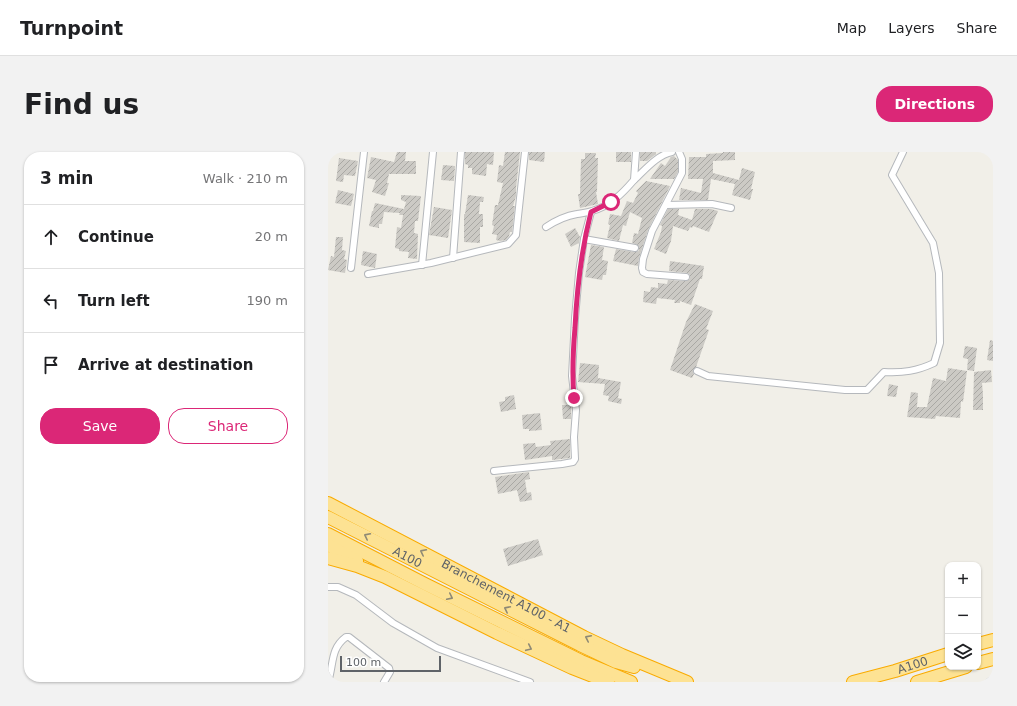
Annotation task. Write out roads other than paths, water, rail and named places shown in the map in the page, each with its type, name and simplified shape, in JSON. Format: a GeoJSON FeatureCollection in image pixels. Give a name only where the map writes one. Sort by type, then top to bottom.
{"type":"FeatureCollection","features":[{"type":"Feature","properties":{"kind":"highway","name":"Branchement A100 - A1"},"geometry":{"type":"LineString","coordinates":[[328,503],[584,637],[686,682]]}},
{"type":"Feature","properties":{"kind":"highway","name":"A100"},"geometry":{"type":"LineString","coordinates":[[328,517],[498,604],[616,662],[686,682]]}},
{"type":"Feature","properties":{"kind":"highway","name":"A100"},"geometry":{"type":"LineString","coordinates":[[328,534],[581,662],[631,682]]}},
{"type":"Feature","properties":{"kind":"highway"},"geometry":{"type":"LineString","coordinates":[[328,545],[385,577],[497,633],[572,668],[608,682]]}},
{"type":"Feature","properties":{"kind":"highway"},"geometry":{"type":"LineString","coordinates":[[328,558],[357,566],[385,577]]}},
{"type":"Feature","properties":{"kind":"highway"},"geometry":{"type":"LineString","coordinates":[[981,643],[993,640]]}},
{"type":"Feature","properties":{"kind":"highway","name":"A100"},"geometry":{"type":"LineString","coordinates":[[853,682],[945,655]]}},
{"type":"Feature","properties":{"kind":"highway"},"geometry":{"type":"LineString","coordinates":[[981,662],[993,659]]}},
{"type":"Feature","properties":{"kind":"highway","name":"A100"},"geometry":{"type":"LineString","coordinates":[[917,682],[956,670]]}},
{"type":"Feature","properties":{"kind":"street"},"geometry":{"type":"LineString","coordinates":[[351,268],[364,152]]}},
{"type":"Feature","properties":{"kind":"street"},"geometry":{"type":"LineString","coordinates":[[422,265],[433,152]]}},
{"type":"Feature","properties":{"kind":"street"},"geometry":{"type":"LineString","coordinates":[[453,258],[461,152]]}},
{"type":"Feature","properties":{"kind":"street"},"geometry":{"type":"LineString","coordinates":[[368,274],[453,258],[508,244],[512,241],[516,235],[525,152]]}},
{"type":"Feature","properties":{"kind":"street"},"geometry":{"type":"LineString","coordinates":[[634,180],[636,152]]}},
{"type":"Feature","properties":{"kind":"street"},"geometry":{"type":"LineString","coordinates":[[546,227],[558,219],[575,214],[591,212],[611,202],[623,193],[634,180],[658,159],[666,153],[672,152]]}},
{"type":"Feature","properties":{"kind":"street"},"geometry":{"type":"LineString","coordinates":[[679,152],[682,159],[682,173],[652,231],[643,259],[642,268],[643,272],[648,274],[686,277]]}},
{"type":"Feature","properties":{"kind":"street"},"geometry":{"type":"LineString","coordinates":[[696,371],[708,376],[845,390],[867,390],[884,372],[898,373],[919,370],[934,364],[940,343],[939,273],[933,244],[892,175],[903,152]]}},
{"type":"Feature","properties":{"kind":"street"},"geometry":{"type":"LineString","coordinates":[[666,205],[712,204],[731,208]]}},
{"type":"Feature","properties":{"kind":"street"},"geometry":{"type":"LineString","coordinates":[[494,471],[562,464],[573,462],[575,459],[574,437],[576,410],[572,376],[579,273],[584,239],[591,212]]}},
{"type":"Feature","properties":{"kind":"street"},"geometry":{"type":"LineString","coordinates":[[584,239],[635,248]]}},
{"type":"Feature","properties":{"kind":"street"},"geometry":{"type":"LineString","coordinates":[[328,588],[338,587],[356,595],[393,623],[437,648],[516,680],[530,682]]}},
{"type":"Feature","properties":{"kind":"street"},"geometry":{"type":"LineString","coordinates":[[328,682],[335,650],[341,640],[346,637],[349,637],[389,668],[390,672],[384,682]]}},
{"type":"Feature","properties":{"kind":"street"},"geometry":{"type":"LineString","coordinates":[[989,682],[993,679]]}}]}
